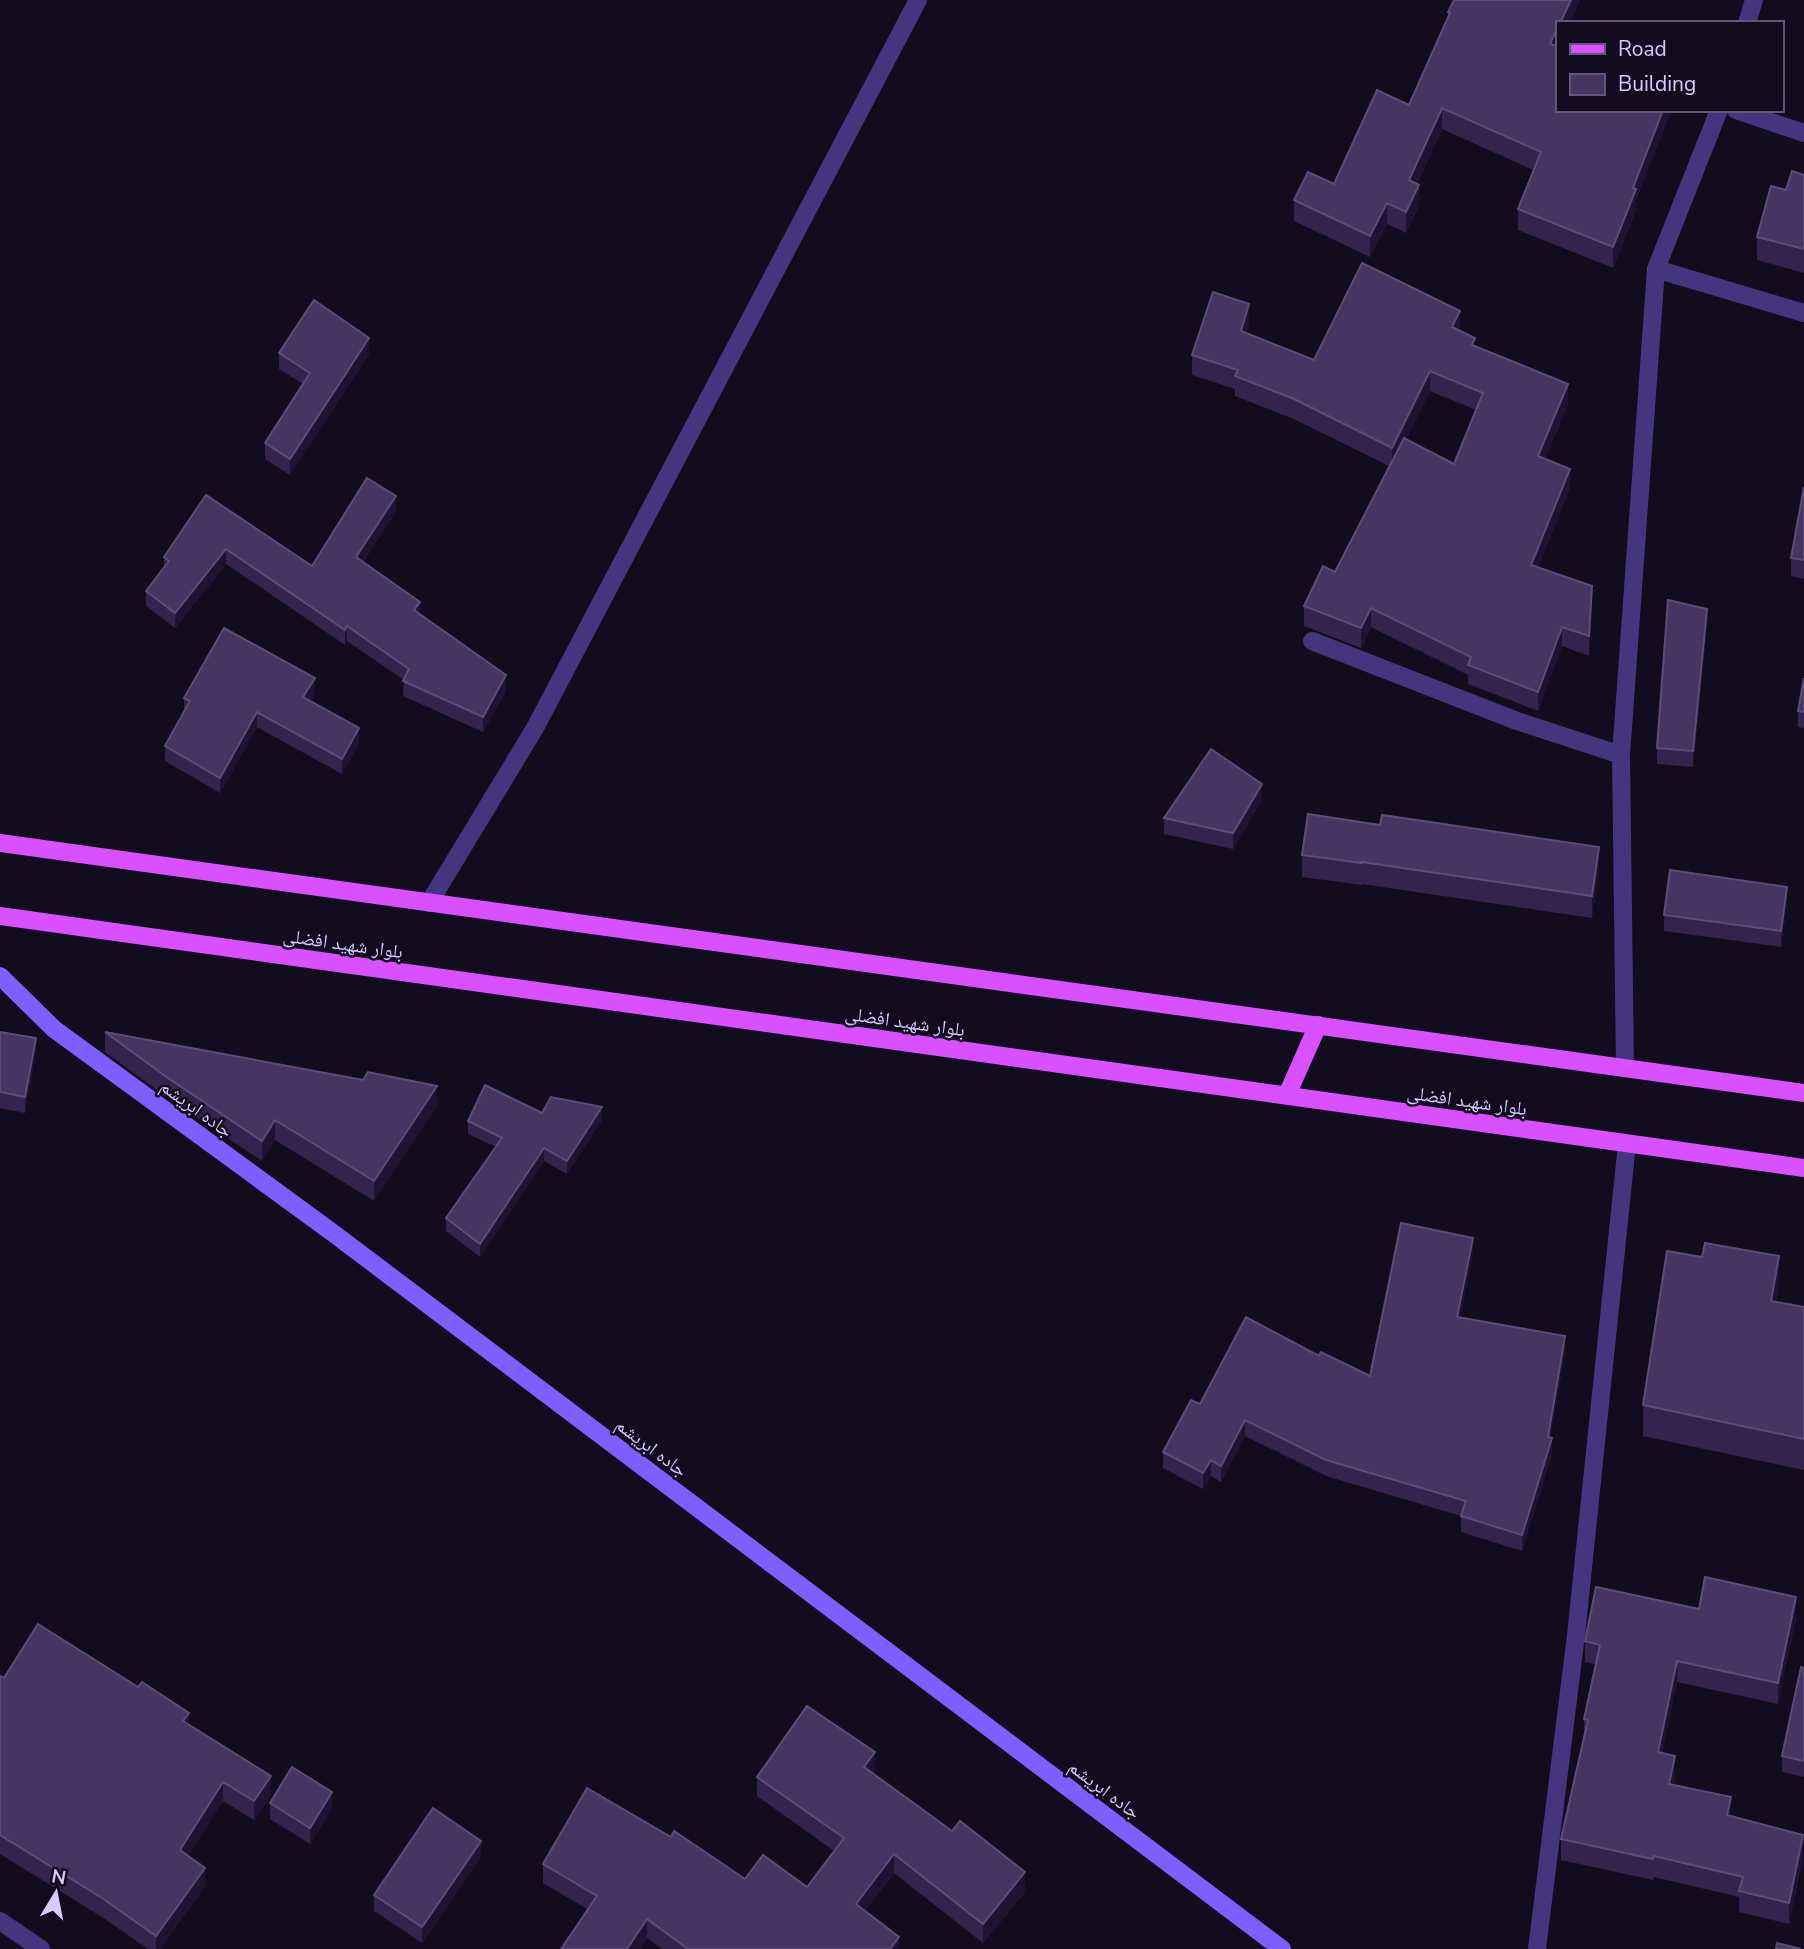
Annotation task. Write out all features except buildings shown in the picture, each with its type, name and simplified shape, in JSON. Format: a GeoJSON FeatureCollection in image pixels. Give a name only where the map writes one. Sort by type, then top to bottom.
{"type":"FeatureCollection","features":[{"type":"Feature","properties":{"kind":"main road"},"geometry":{"type":"LineString","coordinates":[[0,843],[1804,1093]]}},
{"type":"Feature","properties":{"kind":"main road","name":"بلوار شهید افضلی"},"geometry":{"type":"LineString","coordinates":[[0,916],[1804,1168]]}},
{"type":"Feature","properties":{"kind":"main road","name":"جاده ابریشم"},"geometry":{"type":"LineString","coordinates":[[0,976],[54,1030],[333,1233],[1282,1949]]}},
{"type":"Feature","properties":{"kind":"main road"},"geometry":{"type":"LineString","coordinates":[[1287,1095],[1318,1026]]}},
{"type":"Feature","properties":{"kind":"street"},"geometry":{"type":"LineString","coordinates":[[429,903],[535,728],[919,0]]}},
{"type":"Feature","properties":{"kind":"street"},"geometry":{"type":"LineString","coordinates":[[1748,21],[1754,0]]}},
{"type":"Feature","properties":{"kind":"street"},"geometry":{"type":"LineString","coordinates":[[1625,1068],[1622,755],[1656,269],[1718,112]]}},
{"type":"Feature","properties":{"kind":"street"},"geometry":{"type":"LineString","coordinates":[[1742,112],[1804,133]]}},
{"type":"Feature","properties":{"kind":"street"},"geometry":{"type":"LineString","coordinates":[[1656,269],[1804,313]]}},
{"type":"Feature","properties":{"kind":"street"},"geometry":{"type":"LineString","coordinates":[[1312,641],[1517,721],[1622,755]]}},
{"type":"Feature","properties":{"kind":"street"},"geometry":{"type":"LineString","coordinates":[[1537,1949],[1576,1635],[1627,1144]]}},
{"type":"Feature","properties":{"kind":"street"},"geometry":{"type":"LineString","coordinates":[[0,1921],[41,1949]]}}]}
